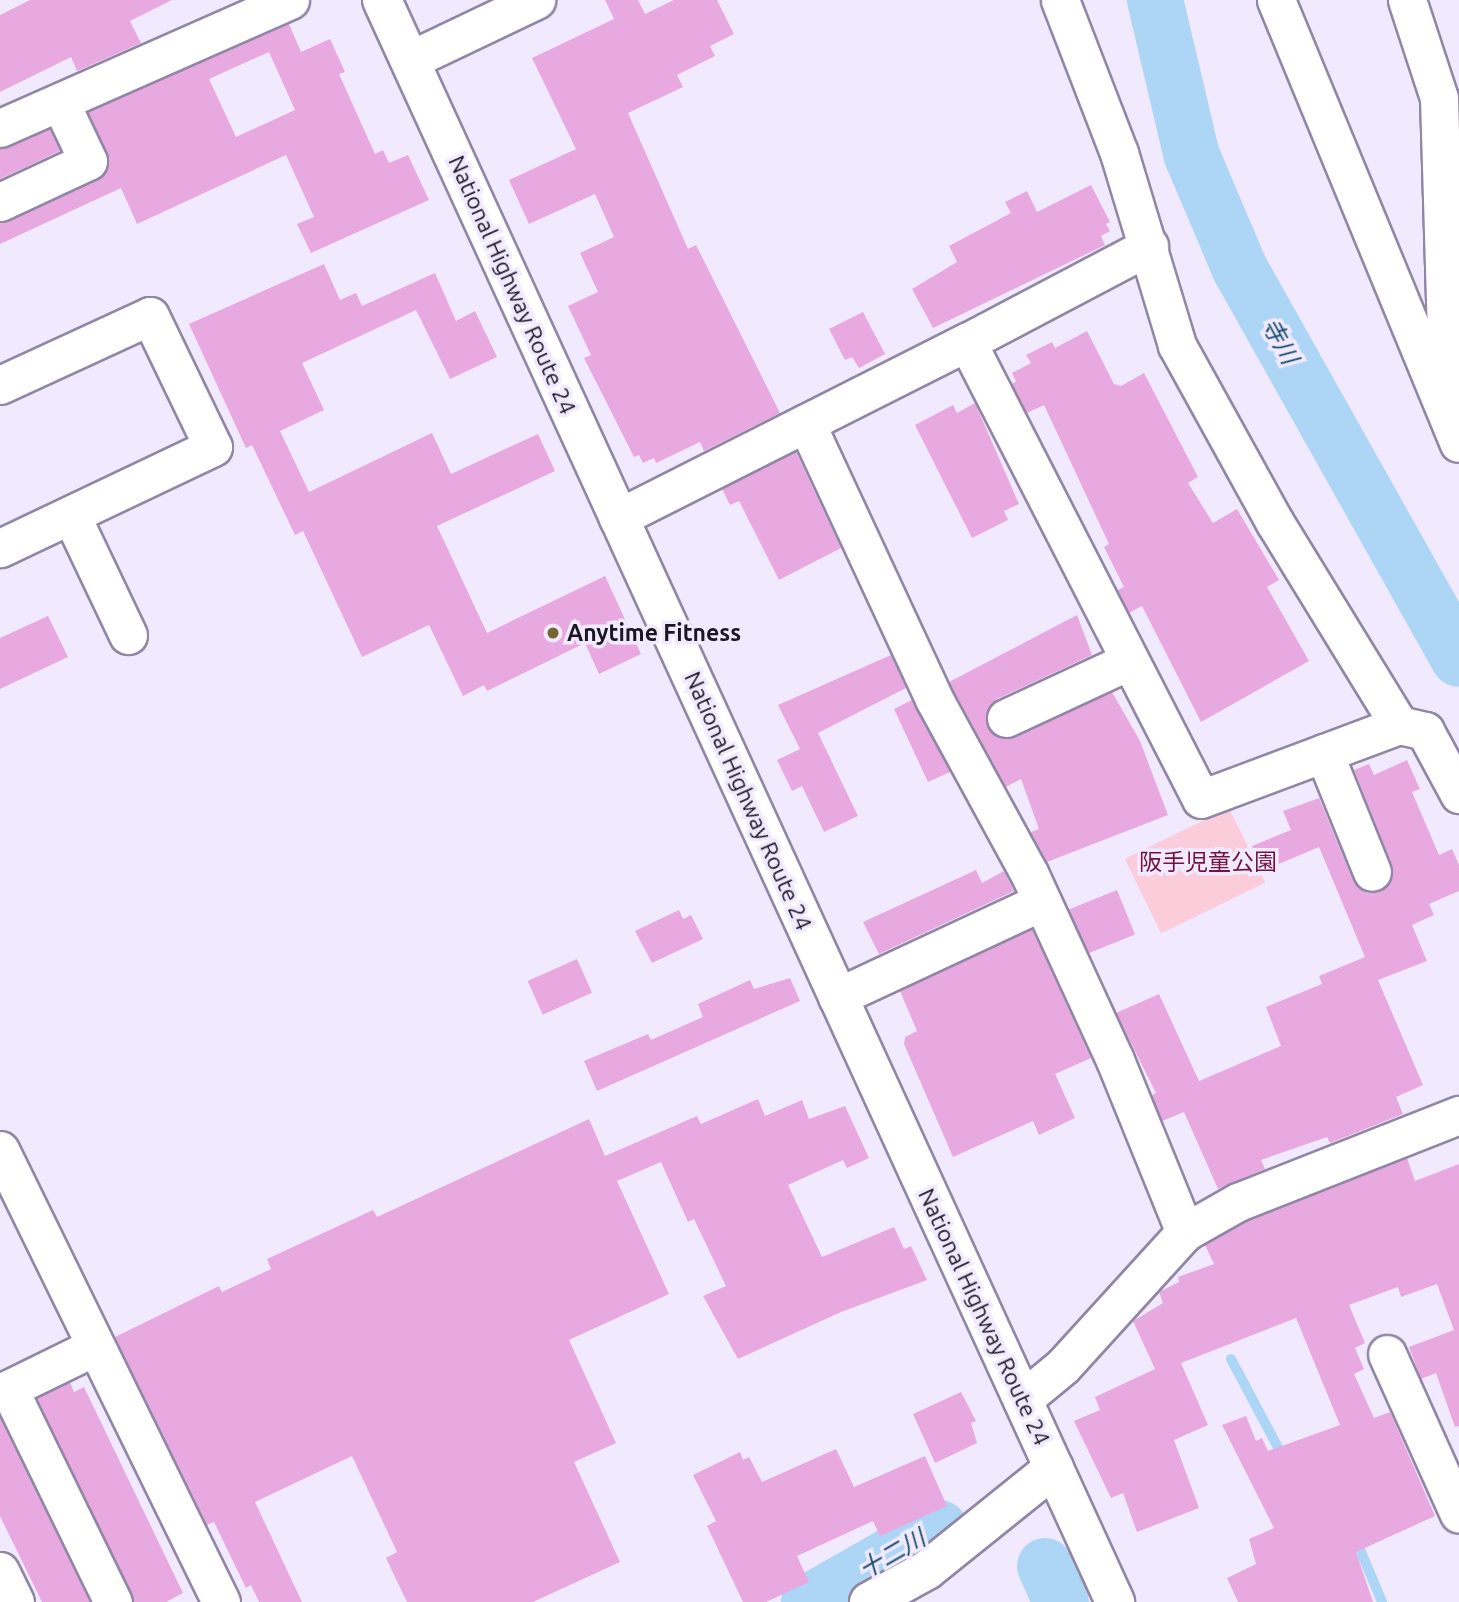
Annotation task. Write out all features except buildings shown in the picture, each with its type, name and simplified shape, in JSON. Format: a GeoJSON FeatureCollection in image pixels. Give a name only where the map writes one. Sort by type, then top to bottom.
{"type":"FeatureCollection","features":[{"type":"Feature","properties":{"kind":"main road","name":"National Highway Route 24"},"geometry":{"type":"LineString","coordinates":[[382,0],[1115,1602]]}},
{"type":"Feature","properties":{"kind":"main road"},"geometry":{"type":"LineString","coordinates":[[869,1602],[927,1570],[1054,1468]]}},
{"type":"Feature","properties":{"kind":"street"},"geometry":{"type":"LineString","coordinates":[[0,128],[290,0]]}},
{"type":"Feature","properties":{"kind":"street"},"geometry":{"type":"LineString","coordinates":[[410,60],[536,0]]}},
{"type":"Feature","properties":{"kind":"street"},"geometry":{"type":"LineString","coordinates":[[1060,0],[1149,246],[1177,345],[1274,521],[1399,725]]}},
{"type":"Feature","properties":{"kind":"street"},"geometry":{"type":"LineString","coordinates":[[1276,0],[1454,431]]}},
{"type":"Feature","properties":{"kind":"street"},"geometry":{"type":"LineString","coordinates":[[1407,0],[1439,99],[1459,130]]}},
{"type":"Feature","properties":{"kind":"street"},"geometry":{"type":"LineString","coordinates":[[1439,99],[1454,431]]}},
{"type":"Feature","properties":{"kind":"street"},"geometry":{"type":"LineString","coordinates":[[0,202],[88,161],[60,102]]}},
{"type":"Feature","properties":{"kind":"street"},"geometry":{"type":"LineString","coordinates":[[618,518],[967,342],[1149,246]]}},
{"type":"Feature","properties":{"kind":"street"},"geometry":{"type":"LineString","coordinates":[[0,385],[150,316],[213,447],[0,548]]}},
{"type":"Feature","properties":{"kind":"street"},"geometry":{"type":"LineString","coordinates":[[967,342],[1201,799],[1399,725],[1425,731],[1459,793]]}},
{"type":"Feature","properties":{"kind":"street"},"geometry":{"type":"LineString","coordinates":[[806,423],[934,699],[1041,902],[1115,1060],[1185,1232]]}},
{"type":"Feature","properties":{"kind":"street"},"geometry":{"type":"LineString","coordinates":[[71,515],[128,635]]}},
{"type":"Feature","properties":{"kind":"street"},"geometry":{"type":"LineString","coordinates":[[1006,718],[1129,660]]}},
{"type":"Feature","properties":{"kind":"street"},"geometry":{"type":"LineString","coordinates":[[1324,754],[1373,872]]}},
{"type":"Feature","properties":{"kind":"street"},"geometry":{"type":"LineString","coordinates":[[837,997],[1041,902]]}},
{"type":"Feature","properties":{"kind":"street"},"geometry":{"type":"LineString","coordinates":[[1022,1400],[1063,1366],[1185,1232],[1237,1202],[1459,1115]]}},
{"type":"Feature","properties":{"kind":"street"},"geometry":{"type":"LineString","coordinates":[[0,1150],[220,1602]]}},
{"type":"Feature","properties":{"kind":"street"},"geometry":{"type":"LineString","coordinates":[[94,1347],[4,1391],[113,1602]]}},
{"type":"Feature","properties":{"kind":"street"},"geometry":{"type":"LineString","coordinates":[[1387,1354],[1459,1514]]}},
{"type":"Feature","properties":{"kind":"street"},"geometry":{"type":"LineString","coordinates":[[0,1571],[15,1602]]}},
{"type":"Feature","properties":{"kind":"green space","name":"阪手児童公園"},"geometry":{"type":"Polygon","coordinates":[[[1229,808],[1265,883],[1161,933],[1125,859],[1229,808]]]}},
{"type":"Feature","properties":{"kind":"waterway","name":"寺川"},"geometry":{"type":"LineString","coordinates":[[1155,0],[1192,156],[1240,269],[1459,659]]}},
{"type":"Feature","properties":{"kind":"waterway"},"geometry":{"type":"LineString","coordinates":[[1231,1359],[1283,1457]]}},
{"type":"Feature","properties":{"kind":"waterway","name":"十二川"},"geometry":{"type":"LineString","coordinates":[[809,1602],[939,1528]]}},
{"type":"Feature","properties":{"kind":"waterway"},"geometry":{"type":"LineString","coordinates":[[1356,1540],[1382,1602]]}},
{"type":"Feature","properties":{"kind":"waterway","name":"十二川"},"geometry":{"type":"LineString","coordinates":[[1045,1566],[1061,1602]]}},
{"type":"Feature","properties":{"kind":"place","name":"Anytime Fitness"},"geometry":{"type":"Point","coordinates":[553,633]}}]}
